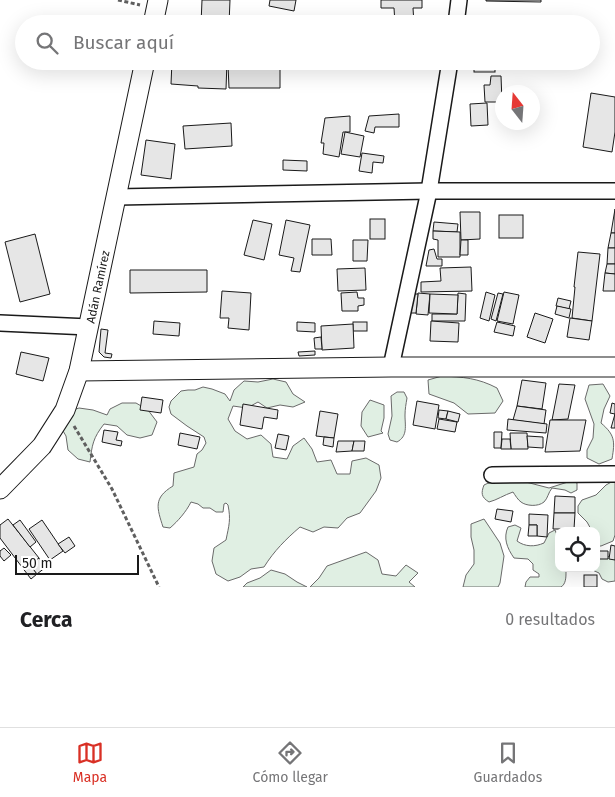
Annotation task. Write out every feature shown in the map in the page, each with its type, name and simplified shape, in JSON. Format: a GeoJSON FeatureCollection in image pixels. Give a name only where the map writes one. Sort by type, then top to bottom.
{"type":"FeatureCollection","features":[{"type":"Feature","properties":{"kind":"street"},"geometry":{"type":"LineString","coordinates":[[457,15],[459,0]]}},
{"type":"Feature","properties":{"kind":"street","name":"Adán Ramírez"},"geometry":{"type":"LineString","coordinates":[[0,489],[42,446],[65,410],[79,372],[143,70]]}},
{"type":"Feature","properties":{"kind":"street"},"geometry":{"type":"LineString","coordinates":[[392,367],[429,191],[449,70]]}},
{"type":"Feature","properties":{"kind":"street"},"geometry":{"type":"LineString","coordinates":[[117,197],[429,191],[615,191]]}},
{"type":"Feature","properties":{"kind":"street"},"geometry":{"type":"LineString","coordinates":[[0,322],[89,327]]}},
{"type":"Feature","properties":{"kind":"street"},"geometry":{"type":"LineString","coordinates":[[79,372],[392,367],[615,367]]}},
{"type":"Feature","properties":{"kind":"street"},"geometry":{"type":"LineString","coordinates":[[492,475],[615,474]]}},
{"type":"Feature","properties":{"kind":"path"},"geometry":{"type":"LineString","coordinates":[[118,0],[155,11]]}},
{"type":"Feature","properties":{"kind":"path"},"geometry":{"type":"LineString","coordinates":[[65,410],[112,489],[159,587]]}},
{"type":"Feature","properties":{"kind":"green space"},"geometry":{"type":"Polygon","coordinates":[[[442,376],[483,382],[497,388],[503,401],[495,413],[468,414],[454,403],[429,394],[428,380],[442,376]]]}},
{"type":"Feature","properties":{"kind":"green space"},"geometry":{"type":"Polygon","coordinates":[[[273,379],[286,382],[293,394],[305,402],[293,407],[280,405],[267,408],[258,402],[247,408],[233,406],[228,419],[235,431],[247,439],[261,435],[271,444],[273,457],[287,459],[293,446],[304,438],[312,449],[317,462],[331,460],[337,474],[350,474],[352,461],[366,458],[379,465],[381,478],[376,491],[360,513],[347,518],[338,528],[324,527],[313,532],[300,527],[280,546],[264,567],[251,569],[240,577],[228,581],[216,574],[212,561],[214,548],[226,540],[229,519],[228,505],[226,503],[224,504],[223,512],[216,512],[191,502],[182,516],[170,528],[163,527],[158,509],[159,499],[173,486],[174,473],[194,467],[197,454],[206,443],[204,437],[171,414],[169,407],[171,401],[181,391],[195,390],[203,387],[225,394],[230,401],[234,390],[244,381],[258,382],[273,379]]]}},
{"type":"Feature","properties":{"kind":"green space"},"geometry":{"type":"Polygon","coordinates":[[[603,384],[610,396],[604,409],[601,423],[609,431],[614,447],[612,459],[599,464],[587,458],[587,450],[593,438],[594,424],[585,399],[589,385],[603,384]]]}},
{"type":"Feature","properties":{"kind":"green space"},"geometry":{"type":"Polygon","coordinates":[[[397,392],[404,392],[407,398],[404,434],[401,440],[397,442],[390,440],[388,434],[392,416],[391,396],[397,392]]]}},
{"type":"Feature","properties":{"kind":"green space"},"geometry":{"type":"Polygon","coordinates":[[[370,400],[384,405],[384,418],[381,431],[383,433],[368,437],[361,426],[362,412],[370,400]]]}},
{"type":"Feature","properties":{"kind":"green space"},"geometry":{"type":"Polygon","coordinates":[[[122,403],[136,403],[148,410],[157,422],[152,435],[140,438],[127,435],[117,426],[104,424],[97,433],[91,451],[90,462],[78,459],[68,450],[66,436],[59,424],[67,412],[79,408],[107,415],[110,409],[122,403]]]}},
{"type":"Feature","properties":{"kind":"green space"},"geometry":{"type":"Polygon","coordinates":[[[497,479],[522,481],[549,488],[571,481],[577,483],[577,490],[571,493],[552,488],[544,502],[535,505],[523,503],[513,492],[489,502],[482,495],[482,490],[484,485],[497,479]]]}},
{"type":"Feature","properties":{"kind":"green space"},"geometry":{"type":"Polygon","coordinates":[[[615,480],[615,535],[613,541],[600,546],[600,527],[590,527],[578,513],[578,506],[582,500],[596,495],[606,485],[615,480]]]}},
{"type":"Feature","properties":{"kind":"green space"},"geometry":{"type":"Polygon","coordinates":[[[484,519],[500,543],[504,556],[500,583],[498,587],[463,587],[466,575],[474,564],[471,524],[484,519]]]}},
{"type":"Feature","properties":{"kind":"green space"},"geometry":{"type":"Polygon","coordinates":[[[515,525],[521,528],[517,541],[534,546],[544,543],[549,533],[555,530],[555,572],[566,572],[563,586],[525,587],[530,577],[539,577],[539,574],[533,570],[533,564],[528,559],[514,558],[506,543],[508,527],[515,525]]]}},
{"type":"Feature","properties":{"kind":"green space"},"geometry":{"type":"Polygon","coordinates":[[[366,552],[378,560],[382,574],[396,576],[406,565],[418,573],[409,582],[415,587],[310,587],[327,566],[366,552]]]}},
{"type":"Feature","properties":{"kind":"green space"},"geometry":{"type":"Polygon","coordinates":[[[600,557],[615,557],[615,581],[608,582],[602,579],[597,572],[600,572],[600,557]]]}},
{"type":"Feature","properties":{"kind":"green space"},"geometry":{"type":"Polygon","coordinates":[[[271,570],[285,574],[307,587],[243,587],[271,570]]]}},
{"type":"Feature","properties":{"kind":"building"},"geometry":{"type":"Polygon","coordinates":[[[202,0],[230,0],[229,15],[201,15],[202,0]]]}},
{"type":"Feature","properties":{"kind":"building"},"geometry":{"type":"Polygon","coordinates":[[[270,0],[296,0],[294,11],[269,6],[270,0]]]}},
{"type":"Feature","properties":{"kind":"building"},"geometry":{"type":"Polygon","coordinates":[[[381,0],[422,0],[422,8],[413,8],[413,15],[394,15],[394,8],[381,8],[381,0]]]}},
{"type":"Feature","properties":{"kind":"building"},"geometry":{"type":"Polygon","coordinates":[[[541,0],[541,2],[486,1],[541,0]]]}},
{"type":"Feature","properties":{"kind":"building"},"geometry":{"type":"Polygon","coordinates":[[[172,70],[227,70],[226,89],[198,88],[198,86],[171,84],[172,70]]]}},
{"type":"Feature","properties":{"kind":"building"},"geometry":{"type":"Polygon","coordinates":[[[228,70],[280,70],[280,88],[229,88],[228,70]]]}},
{"type":"Feature","properties":{"kind":"building"},"geometry":{"type":"Polygon","coordinates":[[[474,70],[495,70],[495,72],[474,72],[474,70]]]}},
{"type":"Feature","properties":{"kind":"building"},"geometry":{"type":"Polygon","coordinates":[[[491,76],[501,76],[501,85],[495,85],[495,102],[485,102],[484,85],[490,85],[491,76]]]}},
{"type":"Feature","properties":{"kind":"building"},"geometry":{"type":"Polygon","coordinates":[[[591,93],[615,97],[615,132],[612,152],[583,147],[591,93]]]}},
{"type":"Feature","properties":{"kind":"building"},"geometry":{"type":"Polygon","coordinates":[[[487,103],[488,125],[471,126],[470,104],[487,103]]]}},
{"type":"Feature","properties":{"kind":"building"},"geometry":{"type":"Polygon","coordinates":[[[399,114],[399,127],[375,127],[374,133],[365,131],[369,116],[399,114]]]}},
{"type":"Feature","properties":{"kind":"building"},"geometry":{"type":"Polygon","coordinates":[[[350,116],[350,132],[343,132],[339,157],[323,154],[324,143],[321,143],[325,118],[350,116]]]}},
{"type":"Feature","properties":{"kind":"building"},"geometry":{"type":"Polygon","coordinates":[[[231,123],[232,146],[185,149],[183,126],[231,123]]]}},
{"type":"Feature","properties":{"kind":"building"},"geometry":{"type":"Polygon","coordinates":[[[345,132],[364,136],[360,157],[341,154],[345,132]]]}},
{"type":"Feature","properties":{"kind":"building"},"geometry":{"type":"Polygon","coordinates":[[[146,140],[175,144],[171,179],[141,175],[146,140]]]}},
{"type":"Feature","properties":{"kind":"building"},"geometry":{"type":"Polygon","coordinates":[[[362,153],[384,156],[383,163],[373,162],[372,173],[359,171],[362,153]]]}},
{"type":"Feature","properties":{"kind":"building"},"geometry":{"type":"Polygon","coordinates":[[[283,160],[307,161],[307,171],[283,170],[283,160]]]}},
{"type":"Feature","properties":{"kind":"building"},"geometry":{"type":"Polygon","coordinates":[[[615,209],[615,233],[611,233],[615,209]]]}},
{"type":"Feature","properties":{"kind":"building"},"geometry":{"type":"Polygon","coordinates":[[[460,212],[480,212],[480,239],[461,240],[460,212]]]}},
{"type":"Feature","properties":{"kind":"building"},"geometry":{"type":"Polygon","coordinates":[[[499,215],[523,215],[523,238],[499,238],[499,215]]]}},
{"type":"Feature","properties":{"kind":"building"},"geometry":{"type":"Polygon","coordinates":[[[370,219],[385,219],[385,239],[370,239],[370,219]]]}},
{"type":"Feature","properties":{"kind":"building"},"geometry":{"type":"Polygon","coordinates":[[[253,220],[272,224],[264,260],[244,255],[253,220]]]}},
{"type":"Feature","properties":{"kind":"building"},"geometry":{"type":"Polygon","coordinates":[[[286,220],[310,225],[300,272],[291,271],[294,258],[279,255],[286,220]]]}},
{"type":"Feature","properties":{"kind":"building"},"geometry":{"type":"Polygon","coordinates":[[[434,222],[458,224],[457,232],[433,231],[434,222]]]}},
{"type":"Feature","properties":{"kind":"building"},"geometry":{"type":"Polygon","coordinates":[[[433,231],[460,232],[460,257],[438,257],[438,240],[433,239],[433,231]]]}},
{"type":"Feature","properties":{"kind":"building"},"geometry":{"type":"Polygon","coordinates":[[[611,233],[615,233],[615,248],[608,248],[611,233]]]}},
{"type":"Feature","properties":{"kind":"building"},"geometry":{"type":"Polygon","coordinates":[[[35,234],[50,294],[20,302],[5,242],[35,234]]]}},
{"type":"Feature","properties":{"kind":"building"},"geometry":{"type":"Polygon","coordinates":[[[312,239],[331,239],[332,255],[312,255],[312,239]]]}},
{"type":"Feature","properties":{"kind":"building"},"geometry":{"type":"Polygon","coordinates":[[[353,240],[368,240],[367,261],[353,261],[353,240]]]}},
{"type":"Feature","properties":{"kind":"building"},"geometry":{"type":"Polygon","coordinates":[[[461,240],[468,240],[468,255],[460,255],[461,240]]]}},
{"type":"Feature","properties":{"kind":"building"},"geometry":{"type":"Polygon","coordinates":[[[608,248],[615,248],[615,264],[607,264],[608,248]]]}},
{"type":"Feature","properties":{"kind":"building"},"geometry":{"type":"Polygon","coordinates":[[[434,249],[437,259],[442,259],[442,266],[426,266],[429,250],[434,249]]]}},
{"type":"Feature","properties":{"kind":"building"},"geometry":{"type":"Polygon","coordinates":[[[578,252],[600,254],[592,321],[572,318],[578,252]]]}},
{"type":"Feature","properties":{"kind":"building"},"geometry":{"type":"Polygon","coordinates":[[[607,264],[615,264],[615,274],[605,273],[607,264]]]}},
{"type":"Feature","properties":{"kind":"building"},"geometry":{"type":"Polygon","coordinates":[[[471,267],[472,291],[421,292],[421,282],[441,281],[440,268],[471,267]]]}},
{"type":"Feature","properties":{"kind":"building"},"geometry":{"type":"Polygon","coordinates":[[[365,268],[366,290],[338,291],[337,269],[365,268]]]}},
{"type":"Feature","properties":{"kind":"building"},"geometry":{"type":"Polygon","coordinates":[[[130,270],[207,270],[207,292],[130,293],[130,270]]]}},
{"type":"Feature","properties":{"kind":"building"},"geometry":{"type":"Polygon","coordinates":[[[605,273],[615,274],[615,291],[603,291],[605,273]]]}},
{"type":"Feature","properties":{"kind":"building"},"geometry":{"type":"Polygon","coordinates":[[[222,291],[251,293],[249,330],[228,328],[229,318],[220,318],[222,291]]]}},
{"type":"Feature","properties":{"kind":"building"},"geometry":{"type":"Polygon","coordinates":[[[357,292],[358,298],[364,298],[364,305],[358,306],[358,311],[342,311],[341,293],[357,292]]]}},
{"type":"Feature","properties":{"kind":"building"},"geometry":{"type":"Polygon","coordinates":[[[486,292],[495,295],[489,321],[480,318],[486,292]]]}},
{"type":"Feature","properties":{"kind":"building"},"geometry":{"type":"Polygon","coordinates":[[[504,292],[519,295],[513,324],[497,321],[504,292]]]}},
{"type":"Feature","properties":{"kind":"building"},"geometry":{"type":"Polygon","coordinates":[[[418,293],[430,294],[428,315],[416,314],[418,293]]]}},
{"type":"Feature","properties":{"kind":"building"},"geometry":{"type":"Polygon","coordinates":[[[458,293],[466,294],[465,321],[432,321],[432,314],[457,314],[458,293]]]}},
{"type":"Feature","properties":{"kind":"building"},"geometry":{"type":"Polygon","coordinates":[[[498,293],[503,294],[496,321],[491,319],[498,293]]]}},
{"type":"Feature","properties":{"kind":"building"},"geometry":{"type":"Polygon","coordinates":[[[410,294],[418,294],[416,313],[408,313],[410,294]]]}},
{"type":"Feature","properties":{"kind":"building"},"geometry":{"type":"Polygon","coordinates":[[[430,294],[458,295],[457,314],[429,313],[430,294]]]}},
{"type":"Feature","properties":{"kind":"building"},"geometry":{"type":"Polygon","coordinates":[[[558,298],[571,301],[569,309],[556,306],[558,298]]]}},
{"type":"Feature","properties":{"kind":"building"},"geometry":{"type":"Polygon","coordinates":[[[557,306],[571,309],[569,318],[555,314],[557,306]]]}},
{"type":"Feature","properties":{"kind":"building"},"geometry":{"type":"Polygon","coordinates":[[[535,313],[553,319],[545,343],[527,337],[535,313]]]}},
{"type":"Feature","properties":{"kind":"building"},"geometry":{"type":"Polygon","coordinates":[[[570,318],[592,321],[589,340],[567,337],[570,318]]]}},
{"type":"Feature","properties":{"kind":"building"},"geometry":{"type":"Polygon","coordinates":[[[154,321],[180,323],[179,336],[153,334],[154,321]]]}},
{"type":"Feature","properties":{"kind":"building"},"geometry":{"type":"Polygon","coordinates":[[[431,321],[459,323],[458,342],[430,341],[431,321]]]}},
{"type":"Feature","properties":{"kind":"building"},"geometry":{"type":"Polygon","coordinates":[[[297,322],[315,323],[315,332],[297,331],[297,322]]]}},
{"type":"Feature","properties":{"kind":"building"},"geometry":{"type":"Polygon","coordinates":[[[353,322],[367,322],[367,331],[353,331],[353,322]]]}},
{"type":"Feature","properties":{"kind":"building"},"geometry":{"type":"Polygon","coordinates":[[[497,322],[515,326],[513,336],[494,332],[497,322]]]}},
{"type":"Feature","properties":{"kind":"building"},"geometry":{"type":"Polygon","coordinates":[[[353,324],[354,348],[322,350],[321,326],[353,324]]]}},
{"type":"Feature","properties":{"kind":"building"},"geometry":{"type":"Polygon","coordinates":[[[101,329],[108,330],[105,353],[112,354],[111,358],[104,357],[99,352],[101,329]]]}},
{"type":"Feature","properties":{"kind":"building"},"geometry":{"type":"Polygon","coordinates":[[[321,337],[322,349],[315,349],[314,338],[321,337]]]}},
{"type":"Feature","properties":{"kind":"building"},"geometry":{"type":"Polygon","coordinates":[[[315,351],[315,355],[299,356],[298,352],[315,351]]]}},
{"type":"Feature","properties":{"kind":"building"},"geometry":{"type":"Polygon","coordinates":[[[21,352],[49,358],[43,381],[16,374],[21,352]]]}},
{"type":"Feature","properties":{"kind":"building"},"geometry":{"type":"Polygon","coordinates":[[[522,380],[546,383],[542,409],[517,406],[522,380]]]}},
{"type":"Feature","properties":{"kind":"building"},"geometry":{"type":"Polygon","coordinates":[[[559,384],[575,385],[568,419],[552,420],[559,384]]]}},
{"type":"Feature","properties":{"kind":"building"},"geometry":{"type":"Polygon","coordinates":[[[142,397],[163,400],[161,413],[140,410],[142,397]]]}},
{"type":"Feature","properties":{"kind":"building"},"geometry":{"type":"Polygon","coordinates":[[[417,401],[439,405],[435,429],[413,425],[417,401]]]}},
{"type":"Feature","properties":{"kind":"building"},"geometry":{"type":"Polygon","coordinates":[[[612,403],[615,404],[615,414],[610,413],[612,403]]]}},
{"type":"Feature","properties":{"kind":"building"},"geometry":{"type":"Polygon","coordinates":[[[243,404],[278,410],[277,419],[264,417],[262,429],[240,425],[243,404]]]}},
{"type":"Feature","properties":{"kind":"building"},"geometry":{"type":"Polygon","coordinates":[[[517,406],[546,410],[544,424],[513,420],[517,406]]]}},
{"type":"Feature","properties":{"kind":"building"},"geometry":{"type":"Polygon","coordinates":[[[439,410],[448,411],[446,419],[438,418],[439,410]]]}},
{"type":"Feature","properties":{"kind":"building"},"geometry":{"type":"Polygon","coordinates":[[[320,411],[338,414],[334,438],[316,436],[320,411]]]}},
{"type":"Feature","properties":{"kind":"building"},"geometry":{"type":"Polygon","coordinates":[[[448,411],[460,414],[458,422],[446,419],[448,411]]]}},
{"type":"Feature","properties":{"kind":"building"},"geometry":{"type":"Polygon","coordinates":[[[615,414],[615,428],[611,428],[615,414]]]}},
{"type":"Feature","properties":{"kind":"building"},"geometry":{"type":"Polygon","coordinates":[[[439,419],[457,422],[455,432],[437,429],[439,419]]]}},
{"type":"Feature","properties":{"kind":"building"},"geometry":{"type":"Polygon","coordinates":[[[508,419],[547,424],[546,433],[507,430],[508,419]]]}},
{"type":"Feature","properties":{"kind":"building"},"geometry":{"type":"Polygon","coordinates":[[[550,420],[586,420],[580,451],[545,452],[550,420]]]}},
{"type":"Feature","properties":{"kind":"building"},"geometry":{"type":"Polygon","coordinates":[[[104,430],[118,432],[116,440],[122,441],[121,446],[102,442],[104,430]]]}},
{"type":"Feature","properties":{"kind":"building"},"geometry":{"type":"Polygon","coordinates":[[[494,432],[502,432],[501,448],[494,448],[494,432]]]}},
{"type":"Feature","properties":{"kind":"building"},"geometry":{"type":"Polygon","coordinates":[[[180,433],[200,437],[197,449],[178,445],[180,433]]]}},
{"type":"Feature","properties":{"kind":"building"},"geometry":{"type":"Polygon","coordinates":[[[510,433],[527,433],[528,449],[511,449],[510,433]]]}},
{"type":"Feature","properties":{"kind":"building"},"geometry":{"type":"Polygon","coordinates":[[[278,434],[289,436],[286,450],[275,448],[278,434]]]}},
{"type":"Feature","properties":{"kind":"building"},"geometry":{"type":"Polygon","coordinates":[[[527,436],[543,437],[543,448],[528,447],[527,436]]]}},
{"type":"Feature","properties":{"kind":"building"},"geometry":{"type":"Polygon","coordinates":[[[324,437],[334,438],[333,447],[323,445],[324,437]]]}},
{"type":"Feature","properties":{"kind":"building"},"geometry":{"type":"Polygon","coordinates":[[[502,439],[510,439],[511,449],[501,449],[502,439]]]}},
{"type":"Feature","properties":{"kind":"building"},"geometry":{"type":"Polygon","coordinates":[[[338,441],[354,441],[352,451],[336,452],[338,441]]]}},
{"type":"Feature","properties":{"kind":"building"},"geometry":{"type":"Polygon","coordinates":[[[354,441],[365,441],[364,451],[352,451],[354,441]]]}},
{"type":"Feature","properties":{"kind":"building"},"geometry":{"type":"Polygon","coordinates":[[[555,496],[575,497],[575,513],[554,513],[555,496]]]}},
{"type":"Feature","properties":{"kind":"building"},"geometry":{"type":"Polygon","coordinates":[[[497,509],[513,511],[511,522],[495,519],[497,509]]]}},
{"type":"Feature","properties":{"kind":"building"},"geometry":{"type":"Polygon","coordinates":[[[554,513],[575,513],[574,527],[555,527],[553,529],[554,513]]]}},
{"type":"Feature","properties":{"kind":"building"},"geometry":{"type":"Polygon","coordinates":[[[529,514],[548,515],[547,537],[537,536],[537,525],[529,525],[529,514]]]}},
{"type":"Feature","properties":{"kind":"building"},"geometry":{"type":"Polygon","coordinates":[[[8,519],[39,558],[31,565],[37,574],[31,579],[0,538],[0,525],[8,519]]]}},
{"type":"Feature","properties":{"kind":"building"},"geometry":{"type":"Polygon","coordinates":[[[20,520],[36,542],[30,547],[13,525],[20,520]]]}},
{"type":"Feature","properties":{"kind":"building"},"geometry":{"type":"Polygon","coordinates":[[[42,520],[63,551],[50,560],[29,529],[42,520]]]}},
{"type":"Feature","properties":{"kind":"building"},"geometry":{"type":"Polygon","coordinates":[[[529,525],[537,525],[537,536],[528,536],[529,525]]]}},
{"type":"Feature","properties":{"kind":"building"},"geometry":{"type":"Polygon","coordinates":[[[69,537],[75,546],[65,553],[58,544],[69,537]]]}},
{"type":"Feature","properties":{"kind":"building"},"geometry":{"type":"Polygon","coordinates":[[[611,545],[615,546],[615,560],[609,559],[611,545]]]}},
{"type":"Feature","properties":{"kind":"building"},"geometry":{"type":"Polygon","coordinates":[[[4,548],[11,555],[4,561],[0,556],[0,551],[4,548]]]}},
{"type":"Feature","properties":{"kind":"building"},"geometry":{"type":"Polygon","coordinates":[[[600,551],[608,551],[608,559],[600,559],[600,551]]]}},
{"type":"Feature","properties":{"kind":"building"},"geometry":{"type":"Polygon","coordinates":[[[39,558],[46,567],[37,574],[30,565],[39,558]]]}},
{"type":"Feature","properties":{"kind":"building"},"geometry":{"type":"Polygon","coordinates":[[[584,575],[597,575],[597,587],[584,587],[584,575]]]}}]}
